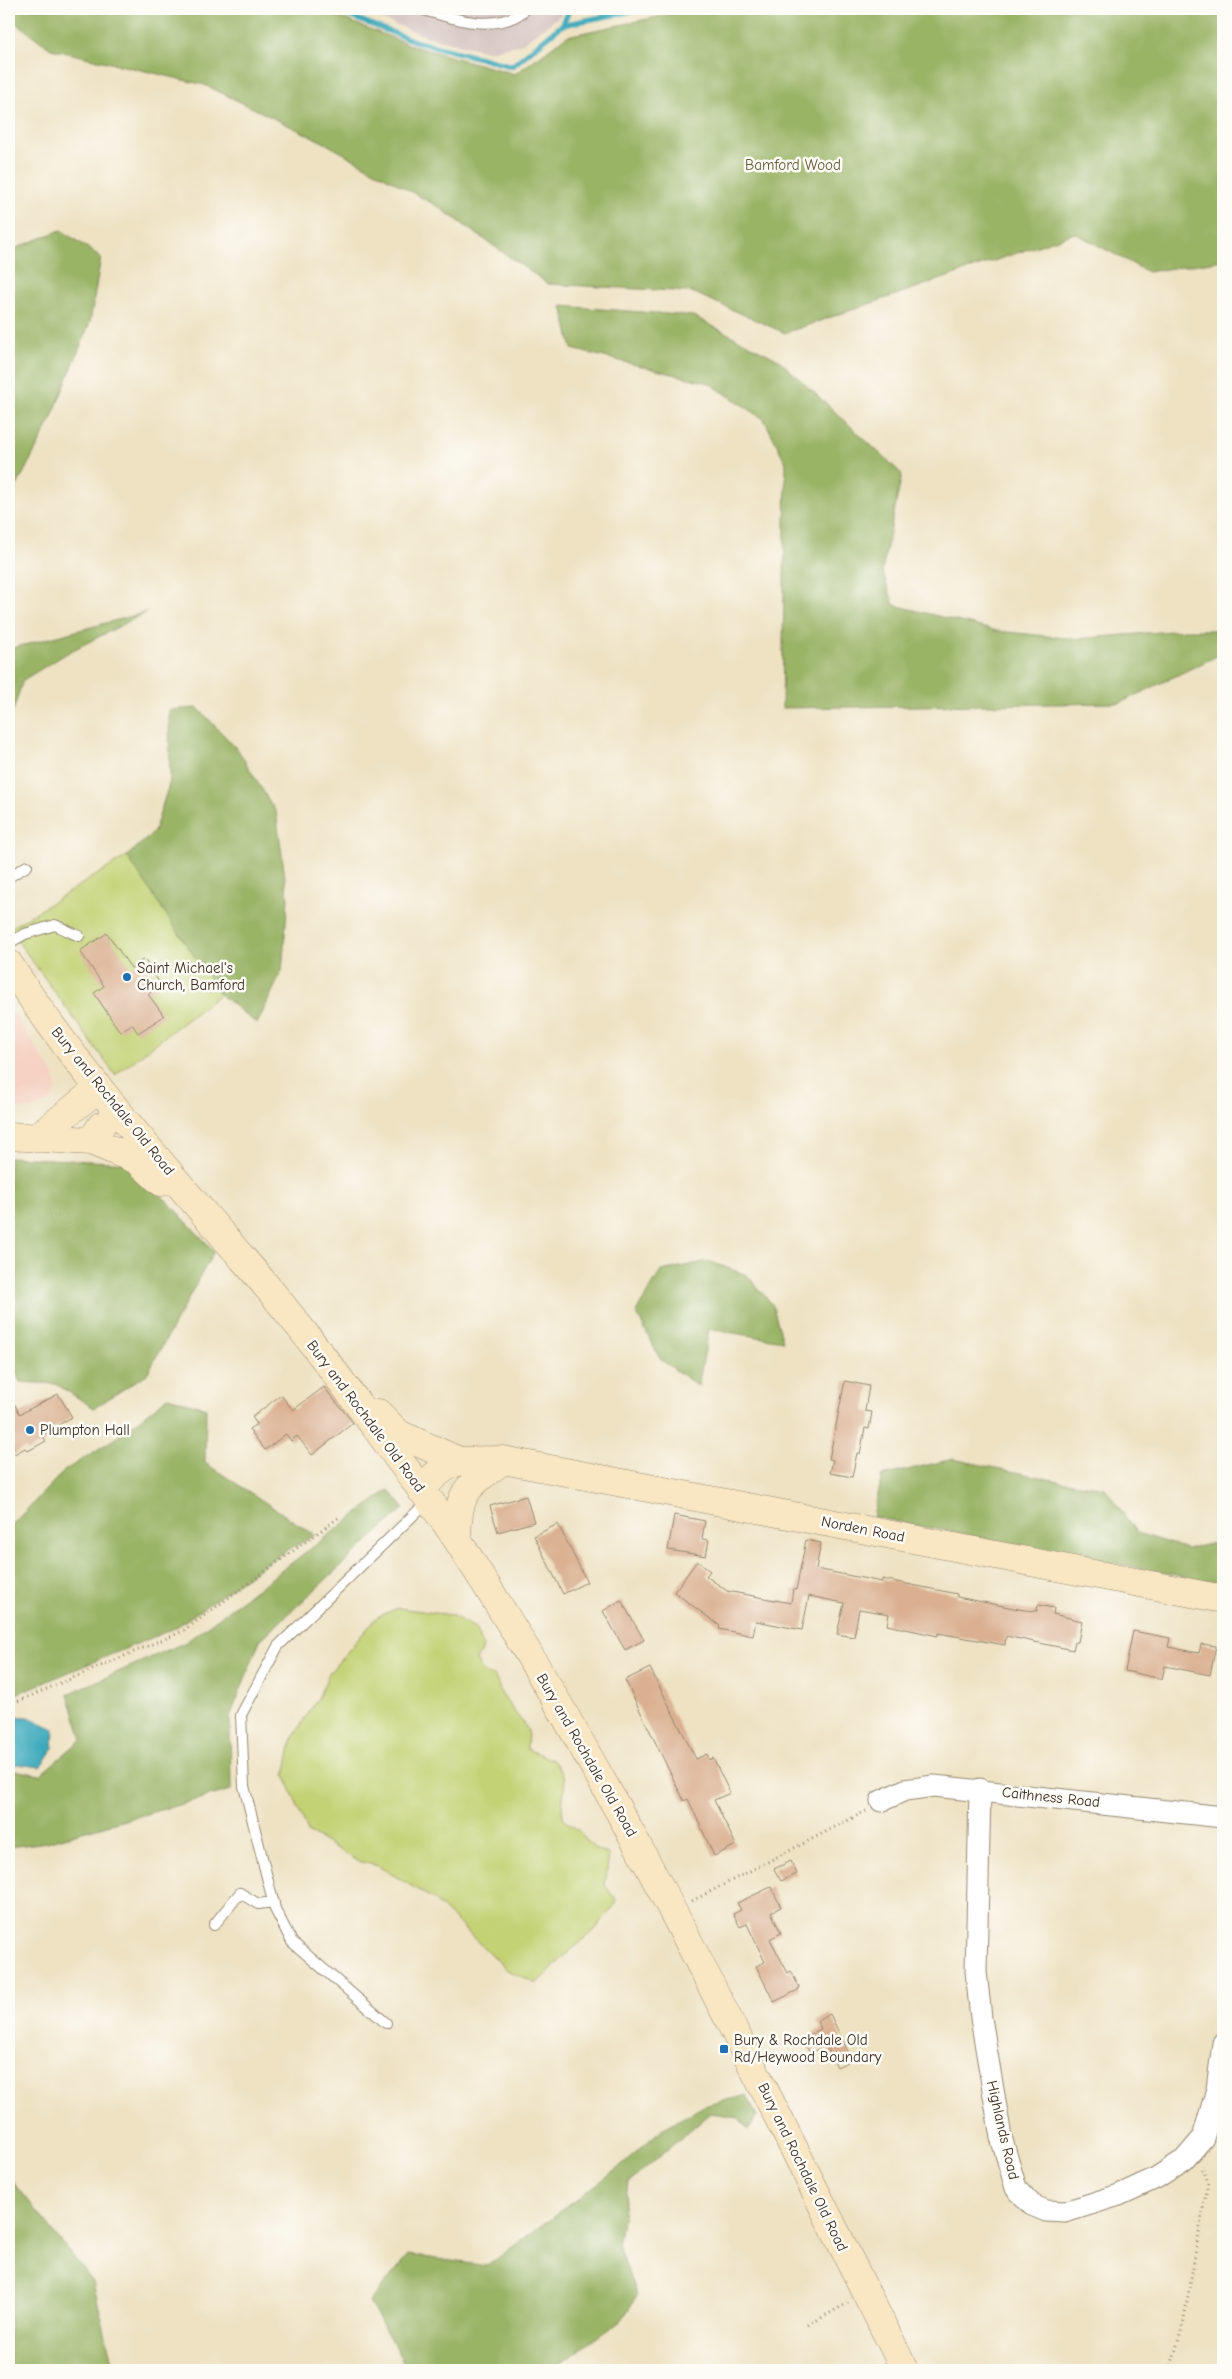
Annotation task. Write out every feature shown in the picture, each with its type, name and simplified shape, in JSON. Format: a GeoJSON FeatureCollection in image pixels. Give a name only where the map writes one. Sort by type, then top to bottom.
{"type":"FeatureCollection","features":[{"type":"Feature","properties":{"kind":"main road","name":"Bury and Rochdale Old Road"},"geometry":{"type":"LineString","coordinates":[[9,964],[106,1097],[325,1358],[457,1539],[581,1742],[673,1910],[905,2370]]}},
{"type":"Feature","properties":{"kind":"main road"},"geometry":{"type":"LineString","coordinates":[[36,1138],[106,1097]]}},
{"type":"Feature","properties":{"kind":"main road"},"geometry":{"type":"LineString","coordinates":[[91,1141],[106,1097]]}},
{"type":"Feature","properties":{"kind":"main road","name":"Bury and Rochdale Old Road"},"geometry":{"type":"LineString","coordinates":[[9,1136],[91,1141],[137,1160],[175,1195],[218,1244],[242,1257]]}},
{"type":"Feature","properties":{"kind":"main road"},"geometry":{"type":"LineString","coordinates":[[325,1358],[399,1434],[457,1460]]}},
{"type":"Feature","properties":{"kind":"main road"},"geometry":{"type":"LineString","coordinates":[[425,1495],[436,1473],[457,1460]]}},
{"type":"Feature","properties":{"kind":"main road","name":"Norden Road"},"geometry":{"type":"LineString","coordinates":[[457,1460],[504,1460],[1223,1599]]}},
{"type":"Feature","properties":{"kind":"main road"},"geometry":{"type":"LineString","coordinates":[[425,1495],[504,1460]]}},
{"type":"Feature","properties":{"kind":"main road"},"geometry":{"type":"LineString","coordinates":[[457,1539],[458,1509],[464,1494],[475,1481],[504,1460]]}},
{"type":"Feature","properties":{"kind":"street","name":"Caithness Road"},"geometry":{"type":"LineString","coordinates":[[881,1801],[905,1790],[934,1786],[1223,1816]]}},
{"type":"Feature","properties":{"kind":"street","name":"Highlands Road"},"geometry":{"type":"LineString","coordinates":[[980,1790],[976,1971],[981,2018],[1001,2137],[1016,2188],[1032,2205],[1046,2211],[1065,2212],[1119,2195],[1156,2178],[1184,2160],[1203,2138],[1214,2097],[1223,2043]]}},
{"type":"Feature","properties":{"kind":"lane"},"geometry":{"type":"LineString","coordinates":[[421,9],[445,16],[482,22],[507,20],[526,9]]}},
{"type":"Feature","properties":{"kind":"lane"},"geometry":{"type":"LineString","coordinates":[[9,877],[27,866]]}},
{"type":"Feature","properties":{"kind":"lane"},"geometry":{"type":"LineString","coordinates":[[9,943],[25,934],[55,925],[79,936]]}},
{"type":"Feature","properties":{"kind":"lane"},"geometry":{"type":"LineString","coordinates":[[386,2023],[292,1942],[274,1902],[244,1786],[241,1715],[278,1646],[425,1495]]}},
{"type":"Feature","properties":{"kind":"lane"},"geometry":{"type":"LineString","coordinates":[[214,1925],[240,1893],[258,1904],[274,1902]]}},
{"type":"Feature","properties":{"kind":"path"},"geometry":{"type":"LineString","coordinates":[[1223,1138],[1221,1153],[1223,1158]]}},
{"type":"Feature","properties":{"kind":"path"},"geometry":{"type":"LineString","coordinates":[[9,1705],[182,1631],[341,1516]]}},
{"type":"Feature","properties":{"kind":"path"},"geometry":{"type":"LineString","coordinates":[[673,1910],[866,1811],[881,1801]]}},
{"type":"Feature","properties":{"kind":"path"},"geometry":{"type":"LineString","coordinates":[[1170,2370],[1183,2324],[1208,2182],[1194,2148]]}},
{"type":"Feature","properties":{"kind":"path"},"geometry":{"type":"LineString","coordinates":[[808,2325],[866,2294]]}},
{"type":"Feature","properties":{"kind":"shaded area"},"geometry":{"type":"Polygon","coordinates":[[[355,9],[562,9],[561,15],[521,44],[488,51],[428,37],[355,9]]]}},
{"type":"Feature","properties":{"kind":"shaded area"},"geometry":{"type":"Polygon","coordinates":[[[9,1008],[53,1073],[57,1089],[51,1101],[32,1109],[9,1108],[9,1008]]]}},
{"type":"Feature","properties":{"kind":"green space","name":"Bamford Wood"},"geometry":{"type":"Polygon","coordinates":[[[9,9],[318,9],[416,47],[515,74],[567,36],[695,9],[1223,9],[1223,260],[1148,272],[1075,233],[785,333],[692,292],[548,284],[437,206],[323,142],[205,85],[51,49],[9,18],[9,9]]]}},
{"type":"Feature","properties":{"kind":"green space"},"geometry":{"type":"Polygon","coordinates":[[[61,230],[101,257],[90,322],[50,422],[9,501],[9,251],[61,230]]]}},
{"type":"Feature","properties":{"kind":"green space"},"geometry":{"type":"Polygon","coordinates":[[[562,306],[693,316],[779,360],[902,474],[882,571],[894,605],[997,631],[1076,639],[1184,630],[1223,630],[1223,653],[1120,703],[782,708],[786,463],[764,419],[709,383],[572,349],[562,306]]]}},
{"type":"Feature","properties":{"kind":"green space"},"geometry":{"type":"Polygon","coordinates":[[[147,612],[69,652],[23,680],[9,723],[9,649],[147,612]]]}},
{"type":"Feature","properties":{"kind":"green space"},"geometry":{"type":"Polygon","coordinates":[[[198,708],[238,750],[276,812],[288,899],[282,971],[257,1024],[220,994],[127,856],[154,832],[170,781],[169,710],[198,708]]]}},
{"type":"Feature","properties":{"kind":"green space"},"geometry":{"type":"Polygon","coordinates":[[[127,856],[220,994],[115,1075],[9,929],[127,856]]]}},
{"type":"Feature","properties":{"kind":"green space"},"geometry":{"type":"Polygon","coordinates":[[[9,1157],[131,1163],[214,1251],[147,1374],[94,1408],[56,1384],[20,1382],[9,1357],[9,1157]]]}},
{"type":"Feature","properties":{"kind":"green space"},"geometry":{"type":"Polygon","coordinates":[[[708,1261],[747,1275],[772,1304],[783,1341],[709,1329],[698,1386],[660,1359],[636,1312],[661,1271],[708,1261]]]}},
{"type":"Feature","properties":{"kind":"green space"},"geometry":{"type":"Polygon","coordinates":[[[168,1397],[206,1408],[205,1463],[315,1535],[274,1558],[175,1628],[9,1697],[9,1528],[64,1471],[117,1437],[168,1397]]]}},
{"type":"Feature","properties":{"kind":"green space"},"geometry":{"type":"Polygon","coordinates":[[[953,1459],[1053,1480],[1105,1488],[1137,1533],[1187,1549],[1223,1541],[1223,1584],[873,1517],[882,1476],[953,1459]]]}},
{"type":"Feature","properties":{"kind":"green space"},"geometry":{"type":"Polygon","coordinates":[[[389,1490],[404,1508],[260,1640],[230,1717],[231,1790],[47,1842],[9,1847],[9,1769],[40,1775],[82,1739],[68,1694],[186,1642],[389,1490]]]}},
{"type":"Feature","properties":{"kind":"green space"},"geometry":{"type":"Polygon","coordinates":[[[398,1608],[451,1615],[475,1628],[483,1647],[476,1660],[483,1672],[495,1677],[502,1695],[528,1730],[527,1749],[553,1760],[565,1778],[562,1809],[564,1820],[578,1830],[594,1848],[609,1855],[605,1885],[617,1902],[595,1930],[536,1984],[507,1970],[433,1899],[378,1866],[358,1861],[308,1832],[285,1775],[293,1737],[318,1698],[330,1672],[377,1617],[398,1608]]]}},
{"type":"Feature","properties":{"kind":"green space"},"geometry":{"type":"Polygon","coordinates":[[[747,2095],[757,2116],[748,2130],[738,2117],[710,2113],[628,2183],[618,2245],[637,2296],[621,2321],[557,2366],[546,2370],[408,2370],[369,2302],[409,2255],[487,2266],[617,2169],[662,2129],[704,2106],[747,2095]]]}},
{"type":"Feature","properties":{"kind":"green space"},"geometry":{"type":"Polygon","coordinates":[[[9,2176],[93,2282],[114,2370],[15,2370],[9,2363],[9,2176]]]}},
{"type":"Feature","properties":{"kind":"water"},"geometry":{"type":"Polygon","coordinates":[[[9,1716],[29,1717],[54,1729],[53,1749],[40,1767],[9,1763],[9,1716]]]}},
{"type":"Feature","properties":{"kind":"building","name":"Saint Michael's Church, Bamford"},"geometry":{"type":"Polygon","coordinates":[[[107,933],[131,968],[144,959],[161,985],[148,994],[164,1016],[138,1033],[132,1024],[120,1032],[94,993],[104,986],[80,951],[107,933]]]}},
{"type":"Feature","properties":{"kind":"building"},"geometry":{"type":"Polygon","coordinates":[[[845,1381],[869,1386],[865,1411],[872,1412],[869,1429],[865,1428],[860,1454],[857,1453],[852,1477],[830,1473],[833,1460],[829,1459],[845,1381]]]}},
{"type":"Feature","properties":{"kind":"building"},"geometry":{"type":"Polygon","coordinates":[[[324,1387],[353,1423],[312,1455],[297,1436],[291,1441],[286,1434],[265,1450],[249,1429],[257,1424],[252,1417],[281,1395],[293,1410],[324,1387]]]}},
{"type":"Feature","properties":{"kind":"building","name":"Plumpton Hall"},"geometry":{"type":"Polygon","coordinates":[[[58,1394],[72,1417],[42,1435],[46,1441],[28,1451],[25,1448],[9,1457],[9,1395],[20,1414],[58,1394]]]}},
{"type":"Feature","properties":{"kind":"building"},"geometry":{"type":"Polygon","coordinates":[[[526,1496],[534,1522],[498,1532],[490,1506],[526,1496]]]}},
{"type":"Feature","properties":{"kind":"building"},"geometry":{"type":"Polygon","coordinates":[[[674,1515],[705,1521],[702,1539],[709,1540],[706,1556],[668,1550],[674,1515]]]}},
{"type":"Feature","properties":{"kind":"building"},"geometry":{"type":"Polygon","coordinates":[[[558,1524],[587,1582],[563,1594],[534,1536],[558,1524]]]}},
{"type":"Feature","properties":{"kind":"building"},"geometry":{"type":"Polygon","coordinates":[[[806,1540],[821,1543],[816,1569],[882,1582],[882,1579],[957,1594],[957,1597],[1024,1610],[1037,1611],[1038,1605],[1054,1608],[1053,1614],[1082,1621],[1078,1642],[1075,1642],[1073,1650],[1006,1636],[1005,1645],[938,1633],[938,1636],[887,1625],[889,1614],[859,1609],[854,1637],[837,1634],[844,1603],[809,1596],[802,1630],[756,1621],[753,1636],[719,1629],[720,1626],[674,1592],[697,1561],[710,1571],[706,1576],[727,1591],[791,1603],[793,1589],[796,1590],[806,1540]]]}},
{"type":"Feature","properties":{"kind":"building"},"geometry":{"type":"Polygon","coordinates":[[[621,1600],[644,1640],[625,1650],[603,1611],[621,1600]]]}},
{"type":"Feature","properties":{"kind":"building"},"geometry":{"type":"Polygon","coordinates":[[[1133,1631],[1170,1638],[1168,1647],[1199,1653],[1201,1644],[1216,1646],[1210,1675],[1165,1666],[1162,1679],[1125,1671],[1133,1631]]]}},
{"type":"Feature","properties":{"kind":"building"},"geometry":{"type":"Polygon","coordinates":[[[650,1668],[696,1759],[707,1754],[709,1760],[713,1758],[730,1793],[714,1800],[736,1845],[714,1856],[688,1799],[684,1801],[625,1680],[650,1668]]]}},
{"type":"Feature","properties":{"kind":"building"},"geometry":{"type":"Polygon","coordinates":[[[791,1861],[797,1874],[781,1881],[774,1869],[791,1861]]]}},
{"type":"Feature","properties":{"kind":"building"},"geometry":{"type":"Polygon","coordinates":[[[771,1887],[781,1907],[771,1912],[781,1933],[770,1939],[788,1973],[791,1971],[800,1989],[774,2002],[756,1966],[765,1962],[747,1924],[740,1927],[733,1914],[741,1910],[737,1903],[771,1887]]]}},
{"type":"Feature","properties":{"kind":"building"},"geometry":{"type":"Polygon","coordinates":[[[830,2014],[852,2060],[837,2067],[826,2045],[810,2053],[802,2038],[821,2029],[817,2021],[830,2014]]]}},
{"type":"Feature","properties":{"kind":"waterway"},"geometry":{"type":"LineString","coordinates":[[331,9],[417,42],[512,66],[562,25],[642,9]]}},
{"type":"Feature","properties":{"kind":"waterway"},"geometry":{"type":"LineString","coordinates":[[562,25],[570,9]]}},
{"type":"Feature","properties":{"kind":"place","name":"Saint Michael's Church, Bamford"},"geometry":{"type":"Point","coordinates":[127,977]}},
{"type":"Feature","properties":{"kind":"place","name":"Plumpton Hall"},"geometry":{"type":"Point","coordinates":[30,1430]}},
{"type":"Feature","properties":{"kind":"place","name":"Bury & Rochdale Old Rd/Heywood Boundary"},"geometry":{"type":"Point","coordinates":[724,2049]}}]}
